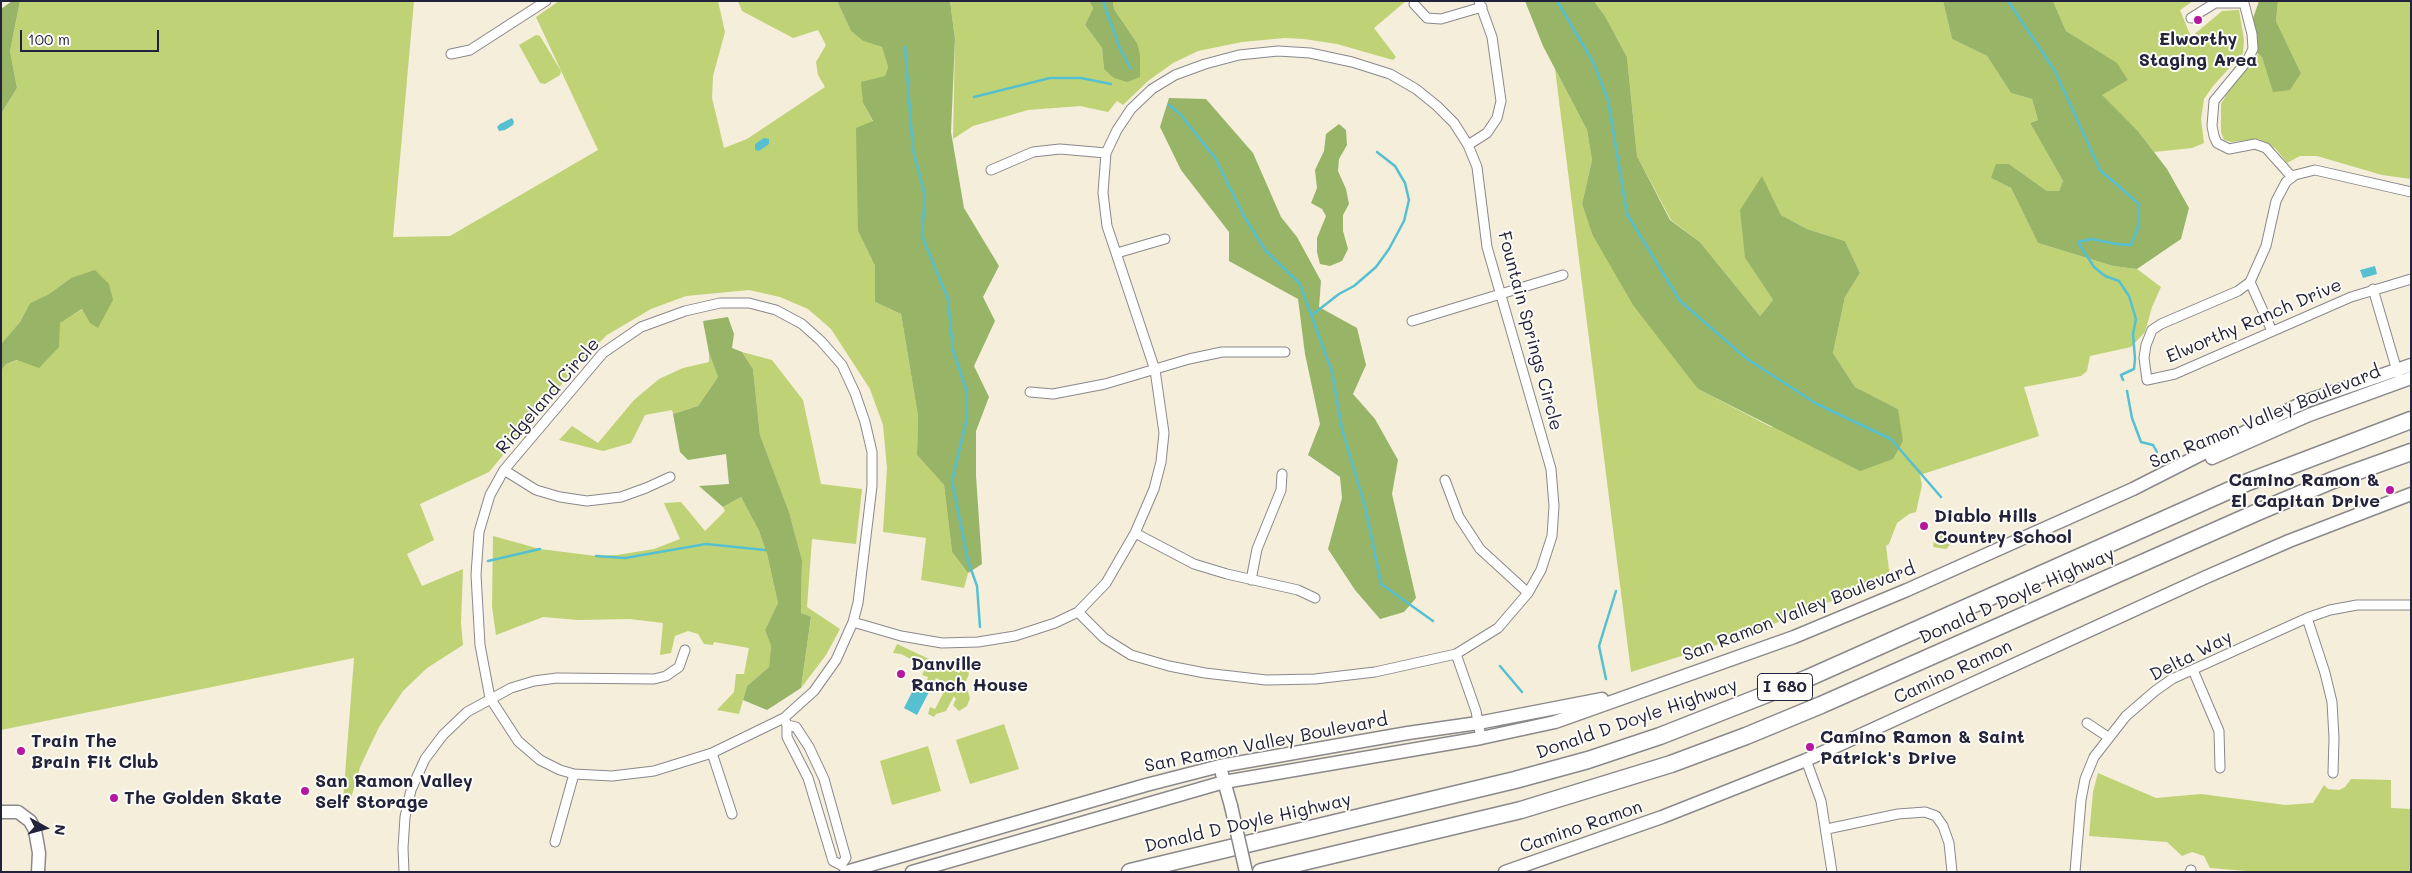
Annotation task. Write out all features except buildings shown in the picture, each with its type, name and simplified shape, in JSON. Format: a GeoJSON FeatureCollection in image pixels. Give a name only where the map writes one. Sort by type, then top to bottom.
{"type":"FeatureCollection","features":[{"type":"Feature","properties":{"kind":"highway","name":"Donald D Doyle Highway"},"geometry":{"type":"LineString","coordinates":[[1130,872],[1515,780],[1588,760],[1660,736],[1808,678],[2248,482],[2411,420]]}},
{"type":"Feature","properties":{"kind":"highway","name":"Donald D Doyle Highway"},"geometry":{"type":"LineString","coordinates":[[1261,872],[1521,810],[1671,764],[1821,705],[2333,480],[2411,452]]}},
{"type":"Feature","properties":{"kind":"main road","name":"San Ramon Valley Boulevard"},"geometry":{"type":"LineString","coordinates":[[912,872],[1224,782],[1480,738],[1555,722],[1712,668],[1812,630],[1907,590],[2133,489],[2306,401],[2411,365]]}},
{"type":"Feature","properties":{"kind":"main road","name":"San Ramon Valley Boulevard"},"geometry":{"type":"LineString","coordinates":[[2133,489],[2201,463],[2309,415],[2405,380]]}},
{"type":"Feature","properties":{"kind":"main road","name":"Camino Ramon"},"geometry":{"type":"LineString","coordinates":[[1511,871],[1662,817],[1806,760],[2289,540],[2411,494]]}},
{"type":"Feature","properties":{"kind":"main road","name":"San Ramon Valley Boulevard"},"geometry":{"type":"LineString","coordinates":[[843,869],[1146,784],[1220,766],[1478,723],[1641,691]]}},
{"type":"Feature","properties":{"kind":"main road"},"geometry":{"type":"LineString","coordinates":[[1220,766],[1246,872]]}},
{"type":"Feature","properties":{"kind":"main road"},"geometry":{"type":"LineString","coordinates":[[1,812],[18,812],[30,822],[35,830],[39,853],[38,872]]}},
{"type":"Feature","properties":{"kind":"street"},"geometry":{"type":"LineString","coordinates":[[451,54],[470,50],[546,1]]}},
{"type":"Feature","properties":{"kind":"street"},"geometry":{"type":"LineString","coordinates":[[2191,18],[2215,3],[2244,3],[2252,34],[2253,49],[2247,62],[2214,101],[2212,126],[2214,136],[2217,143],[2229,149],[2255,144],[2266,148],[2292,178]]}},
{"type":"Feature","properties":{"kind":"street"},"geometry":{"type":"LineString","coordinates":[[1414,4],[1427,18],[1441,19],[1480,4],[1492,37],[1501,101],[1498,118],[1487,133],[1468,146]]}},
{"type":"Feature","properties":{"kind":"street","name":"Fountain Springs Circle"},"geometry":{"type":"LineString","coordinates":[[853,622],[900,636],[942,643],[978,642],[1016,636],[1055,623],[1078,612],[1106,583],[1135,533],[1154,489],[1161,462],[1164,433],[1155,370],[1108,226],[1103,193],[1106,153],[1117,130],[1132,109],[1152,89],[1175,75],[1205,64],[1239,55],[1278,51],[1310,54],[1352,62],[1390,74],[1416,89],[1454,123],[1468,146],[1477,167],[1487,247],[1551,469],[1554,506],[1552,536],[1542,570],[1528,594],[1498,628],[1456,654],[1375,672],[1315,679],[1266,680],[1205,673],[1131,655],[1104,638],[1078,612]]}},
{"type":"Feature","properties":{"kind":"street"},"geometry":{"type":"LineString","coordinates":[[991,170],[1033,152],[1060,148],[1106,153]]}},
{"type":"Feature","properties":{"kind":"street"},"geometry":{"type":"LineString","coordinates":[[2272,332],[2250,282],[2266,246],[2280,191],[2292,178],[2306,171],[2326,170],[2390,189],[2411,192]]}},
{"type":"Feature","properties":{"kind":"street"},"geometry":{"type":"LineString","coordinates":[[1117,252],[1165,239]]}},
{"type":"Feature","properties":{"kind":"street"},"geometry":{"type":"LineString","coordinates":[[1412,320],[1563,275]]}},
{"type":"Feature","properties":{"kind":"street","name":"Elworthy Ranch Drive"},"geometry":{"type":"LineString","coordinates":[[2250,282],[2238,291],[2161,324],[2152,330],[2145,352],[2147,380],[2175,374],[2373,289],[2411,279]]}},
{"type":"Feature","properties":{"kind":"street"},"geometry":{"type":"LineString","coordinates":[[2373,289],[2396,369],[2405,380]]}},
{"type":"Feature","properties":{"kind":"street","name":"Ridgeland Circle"},"geometry":{"type":"LineString","coordinates":[[720,303],[749,303],[776,310],[802,324],[815,335],[842,365],[866,422],[872,452],[872,486],[858,603],[853,622],[836,660],[814,691],[786,721],[712,753],[654,771],[612,776],[574,774],[540,760],[502,719],[490,698],[480,645],[476,575],[478,532],[490,495],[504,470],[603,353],[641,327],[685,311],[720,303]]}},
{"type":"Feature","properties":{"kind":"street"},"geometry":{"type":"LineString","coordinates":[[1030,392],[1053,394],[1105,384],[1188,359],[1222,352],[1285,352]]}},
{"type":"Feature","properties":{"kind":"street"},"geometry":{"type":"LineString","coordinates":[[504,470],[536,490],[560,497],[587,501],[621,497],[670,477]]}},
{"type":"Feature","properties":{"kind":"street"},"geometry":{"type":"LineString","coordinates":[[1251,580],[1257,549],[1281,490],[1282,474]]}},
{"type":"Feature","properties":{"kind":"street"},"geometry":{"type":"LineString","coordinates":[[1445,480],[1459,517],[1480,549],[1528,594]]}},
{"type":"Feature","properties":{"kind":"street"},"geometry":{"type":"LineString","coordinates":[[1135,533],[1194,564],[1251,580],[1298,590],[1315,598]]}},
{"type":"Feature","properties":{"kind":"street","name":"Delta Way"},"geometry":{"type":"LineString","coordinates":[[2075,872],[2084,780],[2094,757],[2126,716],[2155,691],[2193,670],[2307,618],[2330,610],[2357,605],[2411,605]]}},
{"type":"Feature","properties":{"kind":"street"},"geometry":{"type":"LineString","coordinates":[[2307,618],[2325,673],[2332,702],[2333,773]]}},
{"type":"Feature","properties":{"kind":"street"},"geometry":{"type":"LineString","coordinates":[[404,872],[405,817],[411,790],[425,759],[443,735],[461,718],[490,698],[511,688],[557,678],[654,679],[666,676],[679,668],[685,650]]}},
{"type":"Feature","properties":{"kind":"street"},"geometry":{"type":"LineString","coordinates":[[1456,654],[1472,694],[1480,738]]}},
{"type":"Feature","properties":{"kind":"street"},"geometry":{"type":"LineString","coordinates":[[2193,670],[2219,731],[2220,768]]}},
{"type":"Feature","properties":{"kind":"street"},"geometry":{"type":"LineString","coordinates":[[786,721],[796,727],[809,747],[824,779],[846,858],[843,869],[833,861],[808,778],[786,737],[786,721]]}},
{"type":"Feature","properties":{"kind":"street"},"geometry":{"type":"LineString","coordinates":[[2087,723],[2108,737]]}},
{"type":"Feature","properties":{"kind":"street"},"geometry":{"type":"LineString","coordinates":[[712,753],[732,814]]}},
{"type":"Feature","properties":{"kind":"street"},"geometry":{"type":"LineString","coordinates":[[1806,760],[1821,801],[1827,829],[1832,872]]}},
{"type":"Feature","properties":{"kind":"street"},"geometry":{"type":"LineString","coordinates":[[556,842],[574,774]]}},
{"type":"Feature","properties":{"kind":"street"},"geometry":{"type":"LineString","coordinates":[[1827,829],[1898,814],[1925,812],[1936,816],[1943,826],[1949,843],[1952,872]]}},
{"type":"Feature","properties":{"kind":"green space"},"geometry":{"type":"Polygon","coordinates":[[[12,1],[20,1],[10,51],[17,88],[1,114],[1,9],[12,1]]]}},
{"type":"Feature","properties":{"kind":"green space"},"geometry":{"type":"Polygon","coordinates":[[[20,1],[414,1],[393,237],[450,236],[598,150],[536,17],[559,1],[718,1],[725,32],[713,76],[712,98],[724,148],[747,139],[825,87],[818,75],[816,62],[826,45],[818,30],[793,38],[742,11],[738,1],[837,1],[851,31],[863,41],[882,47],[888,67],[885,76],[863,103],[873,122],[858,231],[875,266],[875,302],[901,314],[918,416],[917,455],[944,485],[952,552],[968,573],[964,588],[921,580],[926,538],[883,532],[887,468],[883,425],[870,389],[831,329],[808,309],[780,297],[749,290],[686,296],[651,309],[607,335],[586,355],[489,472],[420,504],[434,540],[407,554],[422,586],[463,569],[461,623],[463,645],[427,668],[403,691],[379,727],[360,767],[350,802],[343,801],[354,658],[1,730],[1,371],[6,364],[59,347],[59,323],[83,309],[90,323],[71,278],[49,294],[30,303],[20,322],[1,344],[1,114],[17,88],[10,51],[20,1]]]}},
{"type":"Feature","properties":{"kind":"green space"},"geometry":{"type":"Polygon","coordinates":[[[837,1],[950,1],[955,39],[951,132],[964,208],[999,266],[983,297],[995,321],[974,366],[989,397],[976,431],[976,476],[982,564],[968,573],[952,552],[944,485],[917,455],[918,416],[901,314],[875,302],[875,266],[858,231],[856,128],[873,121],[863,103],[861,82],[885,76],[888,67],[882,47],[863,41],[851,31],[837,1]]]}},
{"type":"Feature","properties":{"kind":"green space"},"geometry":{"type":"Polygon","coordinates":[[[950,1],[1089,1],[1093,8],[1085,25],[1102,48],[1104,69],[1137,43],[1114,9],[1113,1],[1406,1],[1374,28],[1396,57],[1393,60],[1337,44],[1304,39],[1285,38],[1242,42],[1198,51],[1173,63],[1148,81],[1123,105],[1117,101],[1108,112],[1080,106],[1028,110],[973,126],[953,139],[955,39],[950,1]]]}},
{"type":"Feature","properties":{"kind":"green space"},"geometry":{"type":"Polygon","coordinates":[[[1089,1],[1113,1],[1114,9],[1137,43],[1140,55],[1140,77],[1127,82],[1114,78],[1104,69],[1102,48],[1085,25],[1093,8],[1089,1]]]}},
{"type":"Feature","properties":{"kind":"green space"},"geometry":{"type":"Polygon","coordinates":[[[1525,1],[1594,1],[1605,16],[1627,57],[1637,156],[1670,220],[1700,242],[1760,316],[1773,300],[1745,258],[1740,210],[1762,176],[1781,215],[1807,229],[1845,241],[1860,273],[1845,297],[1833,353],[1855,387],[1898,409],[1903,441],[1893,459],[1860,471],[1698,389],[1633,305],[1592,234],[1582,204],[1592,160],[1587,130],[1543,46],[1525,1]]]}},
{"type":"Feature","properties":{"kind":"green space"},"geometry":{"type":"Polygon","coordinates":[[[1594,1],[1943,1],[1952,39],[1987,56],[2011,93],[2032,99],[2038,120],[2030,123],[2063,181],[2059,191],[2047,191],[2009,164],[1991,178],[2011,188],[2038,243],[2113,266],[2137,269],[2161,287],[2152,307],[2145,332],[2131,347],[2090,356],[2087,371],[2081,376],[2024,387],[2039,436],[1920,475],[1922,485],[1916,512],[1909,514],[1897,523],[1889,544],[1886,546],[1890,578],[1738,638],[1631,672],[1555,69],[1587,130],[1592,160],[1582,204],[1592,234],[1698,389],[1771,427],[1898,409],[1855,387],[1833,353],[1845,297],[1860,273],[1845,241],[1807,229],[1781,215],[1762,177],[1745,258],[1773,300],[1760,316],[1700,242],[1671,220],[1637,156],[1627,57],[1605,16],[1594,1]]]}},
{"type":"Feature","properties":{"kind":"green space"},"geometry":{"type":"Polygon","coordinates":[[[1943,1],[2053,1],[2066,31],[2117,63],[2128,80],[2102,95],[2138,131],[2167,169],[2189,208],[2181,239],[2137,269],[2113,266],[2038,243],[2011,188],[1991,178],[1996,164],[2009,164],[2047,191],[2059,191],[2063,181],[2030,123],[2038,120],[2032,99],[2011,93],[1987,56],[1952,39],[1943,1]]]}},
{"type":"Feature","properties":{"kind":"green space"},"geometry":{"type":"Polygon","coordinates":[[[2053,1],[2193,1],[2180,10],[2191,37],[2222,11],[2239,10],[2244,40],[2243,53],[2213,86],[2204,99],[2201,119],[2204,143],[2192,148],[2154,152],[2138,131],[2101,95],[2128,80],[2116,63],[2066,31],[2053,1]]]}},
{"type":"Feature","properties":{"kind":"green space"},"geometry":{"type":"Polygon","coordinates":[[[2259,1],[2278,1],[2276,21],[2301,73],[2290,90],[2273,92],[2262,57],[2251,48],[2248,33],[2259,1]]]}},
{"type":"Feature","properties":{"kind":"green space"},"geometry":{"type":"Polygon","coordinates":[[[2278,1],[2411,1],[2411,179],[2382,175],[2317,156],[2300,156],[2287,163],[2276,149],[2259,139],[2231,142],[2224,140],[2221,132],[2221,104],[2228,92],[2258,54],[2262,57],[2270,79],[2301,73],[2276,21],[2278,1]]]}},
{"type":"Feature","properties":{"kind":"green space"},"geometry":{"type":"Polygon","coordinates":[[[536,35],[540,36],[561,71],[560,75],[545,84],[540,83],[519,45],[536,35]]]}},
{"type":"Feature","properties":{"kind":"green space"},"geometry":{"type":"Polygon","coordinates":[[[1169,98],[1206,99],[1253,153],[1281,217],[1297,237],[1321,281],[1319,307],[1357,328],[1366,365],[1353,394],[1375,419],[1398,460],[1392,494],[1416,598],[1404,612],[1380,619],[1355,590],[1328,549],[1342,498],[1340,477],[1308,455],[1320,424],[1305,354],[1298,299],[1229,261],[1229,232],[1181,170],[1160,127],[1169,98]]]}},
{"type":"Feature","properties":{"kind":"green space"},"geometry":{"type":"Polygon","coordinates":[[[1339,124],[1346,130],[1347,145],[1339,159],[1338,171],[1346,189],[1349,204],[1343,215],[1343,231],[1348,249],[1342,261],[1330,266],[1320,264],[1317,252],[1317,238],[1326,216],[1322,209],[1311,203],[1317,188],[1315,170],[1324,151],[1326,134],[1339,124]]]}},
{"type":"Feature","properties":{"kind":"green space"},"geometry":{"type":"Polygon","coordinates":[[[95,270],[109,284],[113,300],[98,328],[90,323],[82,309],[60,323],[59,347],[39,368],[17,360],[6,364],[1,371],[1,344],[20,322],[30,303],[49,294],[71,278],[95,270]]]}},
{"type":"Feature","properties":{"kind":"green space"},"geometry":{"type":"Polygon","coordinates":[[[728,317],[734,334],[732,348],[742,352],[753,369],[760,435],[789,512],[802,560],[801,613],[811,617],[801,688],[767,710],[743,700],[747,686],[769,667],[771,646],[765,630],[778,603],[767,554],[759,531],[741,497],[723,507],[699,486],[729,484],[726,454],[688,460],[680,452],[673,414],[698,406],[718,377],[709,353],[703,321],[728,317]]]}},
{"type":"Feature","properties":{"kind":"green space"},"geometry":{"type":"Polygon","coordinates":[[[742,352],[772,360],[803,400],[821,484],[862,489],[856,544],[812,539],[807,607],[840,629],[826,655],[801,688],[811,618],[801,613],[802,560],[789,512],[760,435],[753,369],[742,352]]]}},
{"type":"Feature","properties":{"kind":"green space"},"geometry":{"type":"Polygon","coordinates":[[[709,353],[718,377],[698,406],[673,414],[672,410],[645,415],[631,443],[603,451],[559,440],[572,426],[598,443],[634,400],[659,379],[683,368],[709,362],[709,353]]]}},
{"type":"Feature","properties":{"kind":"green space"},"geometry":{"type":"Polygon","coordinates":[[[741,497],[759,531],[767,554],[778,603],[765,630],[771,646],[769,667],[747,686],[739,714],[717,710],[734,692],[736,674],[744,674],[749,648],[714,642],[713,645],[704,644],[698,634],[688,631],[675,636],[671,653],[660,655],[663,623],[630,619],[578,620],[543,617],[496,635],[492,607],[493,536],[540,549],[596,556],[617,555],[654,549],[680,539],[664,503],[681,502],[705,531],[725,511],[723,507],[741,497]]]}},
{"type":"Feature","properties":{"kind":"green space"},"geometry":{"type":"Polygon","coordinates":[[[1941,530],[1949,533],[1947,536],[1951,544],[1946,549],[1933,547],[1935,533],[1941,530]]]}},
{"type":"Feature","properties":{"kind":"green space"},"geometry":{"type":"Polygon","coordinates":[[[897,644],[959,673],[962,668],[966,667],[969,674],[965,683],[970,698],[967,706],[959,711],[953,705],[956,699],[954,696],[946,711],[936,714],[934,717],[928,714],[930,707],[935,709],[948,684],[936,678],[934,683],[927,680],[928,677],[922,675],[926,667],[901,654],[893,653],[897,644]]]}},
{"type":"Feature","properties":{"kind":"green space"},"geometry":{"type":"Polygon","coordinates":[[[1004,724],[1019,769],[970,784],[956,740],[1004,724]]]}},
{"type":"Feature","properties":{"kind":"green space"},"geometry":{"type":"Polygon","coordinates":[[[928,746],[941,791],[892,805],[880,761],[928,746]]]}},
{"type":"Feature","properties":{"kind":"green space"},"geometry":{"type":"Polygon","coordinates":[[[2098,773],[2156,798],[2201,794],[2285,805],[2313,803],[2324,785],[2328,789],[2339,790],[2345,787],[2351,779],[2391,780],[2391,808],[2411,809],[2411,872],[2259,872],[2210,868],[2204,856],[2192,852],[2182,856],[2167,842],[2089,836],[2093,792],[2098,773]]]}},
{"type":"Feature","properties":{"kind":"water"},"geometry":{"type":"Polygon","coordinates":[[[512,118],[513,125],[499,131],[497,127],[500,124],[512,118]]]}},
{"type":"Feature","properties":{"kind":"water"},"geometry":{"type":"Polygon","coordinates":[[[764,138],[769,139],[769,144],[759,151],[755,150],[755,144],[764,138]]]}},
{"type":"Feature","properties":{"kind":"water"},"geometry":{"type":"Polygon","coordinates":[[[2375,266],[2377,274],[2363,278],[2360,270],[2375,266]]]}},
{"type":"Feature","properties":{"kind":"water"},"geometry":{"type":"Polygon","coordinates":[[[915,686],[929,692],[917,715],[904,708],[915,686]]]}},
{"type":"Feature","properties":{"kind":"waterway"},"geometry":{"type":"LineString","coordinates":[[1103,1],[1120,49],[1131,69]]}},
{"type":"Feature","properties":{"kind":"waterway"},"geometry":{"type":"LineString","coordinates":[[1557,1],[1593,62],[1608,100],[1627,214],[1680,301],[1747,359],[1817,404],[1891,439],[1941,497]]}},
{"type":"Feature","properties":{"kind":"waterway"},"geometry":{"type":"LineString","coordinates":[[2008,1],[2055,71],[2100,170],[2139,204],[2138,228],[2131,245],[2092,239],[2078,242],[2094,267],[2105,276],[2119,281],[2129,296],[2136,319],[2133,334],[2135,359],[2134,369],[2121,375],[2123,380]]}},
{"type":"Feature","properties":{"kind":"waterway"},"geometry":{"type":"LineString","coordinates":[[905,47],[913,150],[925,195],[922,236],[948,299],[953,350],[966,389],[967,418],[952,481],[968,561],[977,586],[980,627]]}},
{"type":"Feature","properties":{"kind":"waterway"},"geometry":{"type":"LineString","coordinates":[[974,97],[1050,78],[1081,78],[1111,84]]}},
{"type":"Feature","properties":{"kind":"waterway"},"geometry":{"type":"LineString","coordinates":[[1169,105],[1180,114],[1215,158],[1244,216],[1265,250],[1300,284],[1332,372],[1342,429],[1366,510],[1381,584],[1433,621]]}},
{"type":"Feature","properties":{"kind":"waterway"},"geometry":{"type":"LineString","coordinates":[[1312,315],[1339,294],[1354,286],[1376,267],[1389,249],[1404,221],[1409,200],[1405,183],[1395,166],[1377,152]]}},
{"type":"Feature","properties":{"kind":"waterway"},"geometry":{"type":"LineString","coordinates":[[2127,391],[2132,418],[2141,442],[2153,445],[2157,452]]}},
{"type":"Feature","properties":{"kind":"waterway"},"geometry":{"type":"LineString","coordinates":[[596,556],[625,558],[706,544],[765,550]]}},
{"type":"Feature","properties":{"kind":"waterway"},"geometry":{"type":"LineString","coordinates":[[488,561],[540,549]]}},
{"type":"Feature","properties":{"kind":"waterway"},"geometry":{"type":"LineString","coordinates":[[1606,679],[1599,646],[1616,591]]}},
{"type":"Feature","properties":{"kind":"waterway"},"geometry":{"type":"LineString","coordinates":[[1500,666],[1522,692]]}},
{"type":"Feature","properties":{"kind":"place","name":"Elworthy Staging Area"},"geometry":{"type":"Point","coordinates":[2198,20]}},
{"type":"Feature","properties":{"kind":"place","name":"Camino Ramon & El Capitan Drive"},"geometry":{"type":"Point","coordinates":[2390,490]}},
{"type":"Feature","properties":{"kind":"place","name":"Diablo Hills Country School"},"geometry":{"type":"Point","coordinates":[1924,526]}},
{"type":"Feature","properties":{"kind":"place","name":"Danville Ranch House"},"geometry":{"type":"Point","coordinates":[901,674]}},
{"type":"Feature","properties":{"kind":"place","name":"Camino Ramon & Saint Patrick's Drive"},"geometry":{"type":"Point","coordinates":[1810,747]}},
{"type":"Feature","properties":{"kind":"place","name":"Train The Brain Fit Club"},"geometry":{"type":"Point","coordinates":[21,751]}},
{"type":"Feature","properties":{"kind":"place","name":"San Ramon Valley Self Storage"},"geometry":{"type":"Point","coordinates":[305,791]}},
{"type":"Feature","properties":{"kind":"place","name":"The Golden Skate"},"geometry":{"type":"Point","coordinates":[114,798]}}]}
